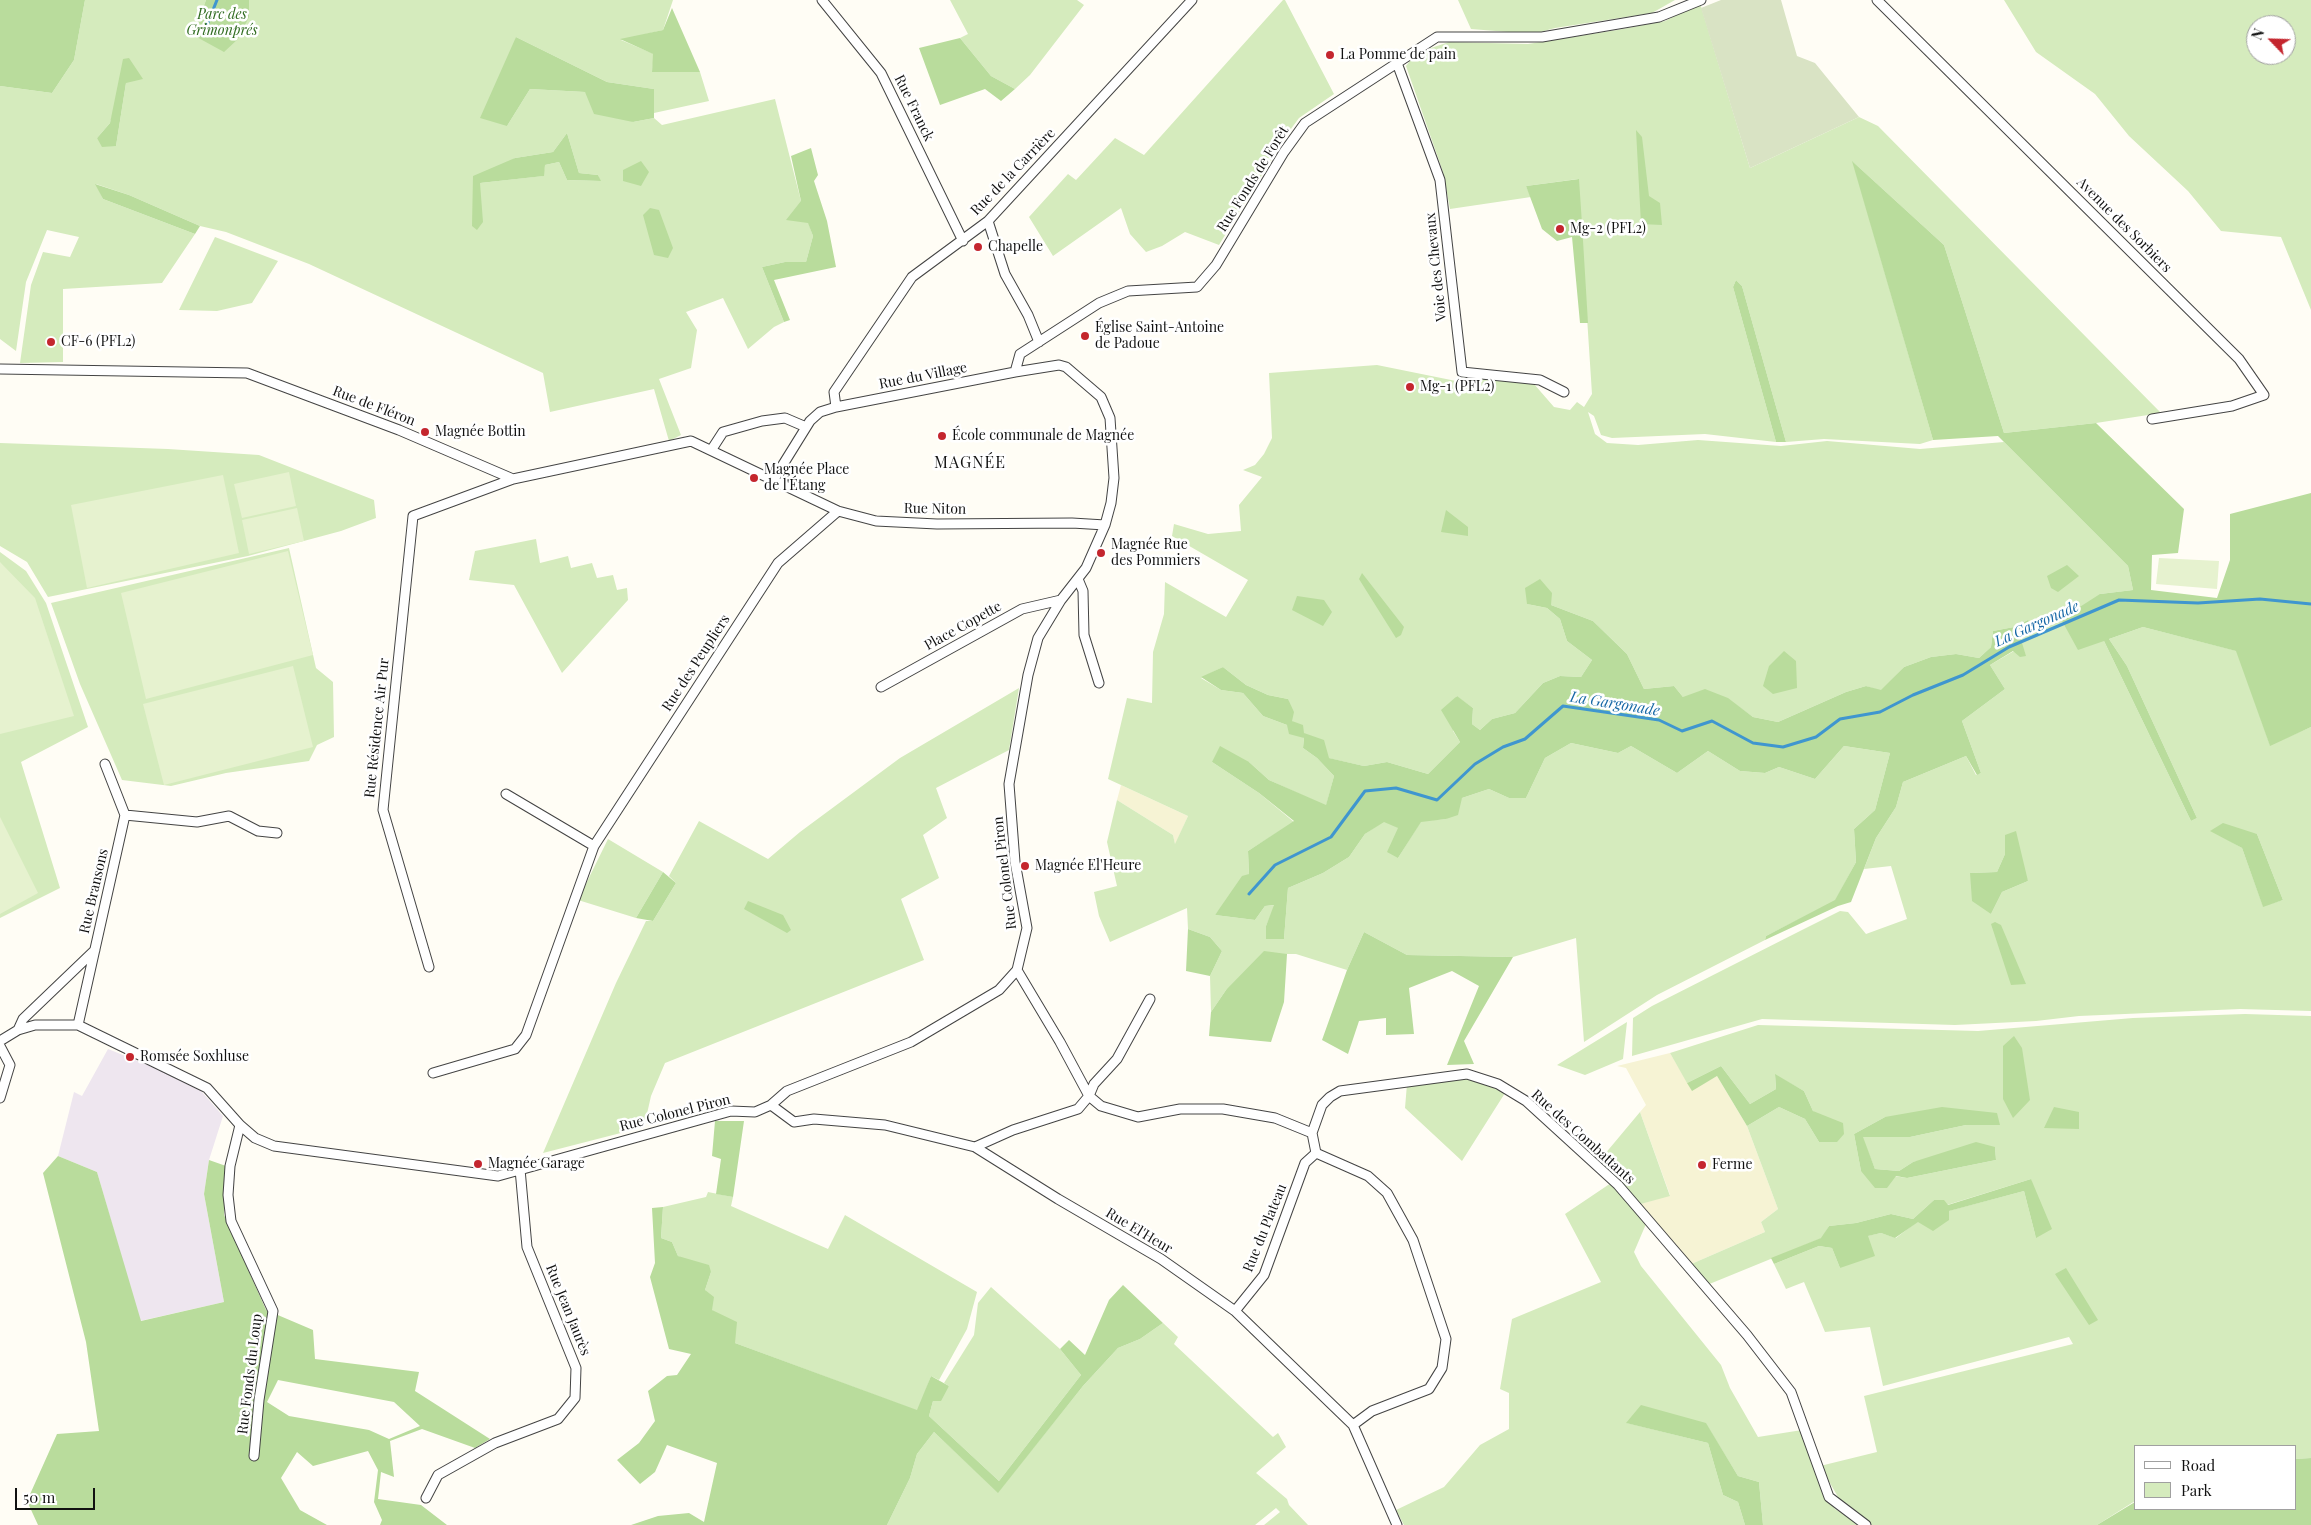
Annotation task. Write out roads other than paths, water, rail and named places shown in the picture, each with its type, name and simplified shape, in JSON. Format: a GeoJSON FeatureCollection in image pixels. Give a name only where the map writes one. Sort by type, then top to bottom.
{"type":"FeatureCollection","features":[{"type":"Feature","properties":{"kind":"street","name":"Rue Franck"},"geometry":{"type":"LineString","coordinates":[[822,0],[882,72],[963,241]]}},
{"type":"Feature","properties":{"kind":"street","name":"Rue de la Carrière"},"geometry":{"type":"LineString","coordinates":[[836,408],[834,392],[912,277],[988,221],[1192,0]]}},
{"type":"Feature","properties":{"kind":"street","name":"Rue Fonds de Forêt"},"geometry":{"type":"LineString","coordinates":[[1039,342],[1099,303],[1128,292],[1197,287],[1216,265],[1284,152],[1305,123],[1438,36],[1542,37],[1659,17],[1702,0]]}},
{"type":"Feature","properties":{"kind":"street","name":"Avenue des Sorbiers"},"geometry":{"type":"LineString","coordinates":[[1877,0],[2239,359],[2264,395],[2232,406],[2152,419]]}},
{"type":"Feature","properties":{"kind":"street","name":"Voie des Chevaux"},"geometry":{"type":"LineString","coordinates":[[1397,62],[1440,180],[1462,372],[1540,380],[1564,392]]}},
{"type":"Feature","properties":{"kind":"street"},"geometry":{"type":"LineString","coordinates":[[988,221],[1005,274],[1028,315],[1039,342],[1020,354],[1015,372]]}},
{"type":"Feature","properties":{"kind":"street","name":"Rue du Village"},"geometry":{"type":"LineString","coordinates":[[836,408],[1059,365],[1066,367],[1101,397]]}},
{"type":"Feature","properties":{"kind":"street","name":"Rue de Fléron"},"geometry":{"type":"LineString","coordinates":[[0,369],[247,374],[399,430],[513,479]]}},
{"type":"Feature","properties":{"kind":"street","name":"Rue Colonel Piron"},"geometry":{"type":"LineString","coordinates":[[0,1041],[18,1030],[35,1025],[78,1025],[207,1088],[240,1125],[255,1138],[274,1146],[498,1176],[731,1111],[755,1112],[771,1105],[787,1091],[911,1042],[999,990],[1017,970],[1027,928],[1015,862],[1009,784],[1028,675],[1038,638],[1061,600],[1086,568],[1105,525],[1114,478],[1110,418],[1101,397]]}},
{"type":"Feature","properties":{"kind":"street"},"geometry":{"type":"LineString","coordinates":[[774,479],[806,427],[820,412],[836,408]]}},
{"type":"Feature","properties":{"kind":"street"},"geometry":{"type":"LineString","coordinates":[[513,479],[692,440],[712,450],[723,432],[762,421],[785,418],[806,427]]}},
{"type":"Feature","properties":{"kind":"street","name":"Rue Niton"},"geometry":{"type":"LineString","coordinates":[[712,450],[838,510],[876,521],[937,524],[1072,523],[1105,525]]}},
{"type":"Feature","properties":{"kind":"street","name":"Rue Résidence Air Pur"},"geometry":{"type":"LineString","coordinates":[[429,966],[383,810],[413,516],[513,479]]}},
{"type":"Feature","properties":{"kind":"street","name":"Rue des Peupliers"},"geometry":{"type":"LineString","coordinates":[[434,1073],[515,1049],[526,1035],[594,846],[778,563],[838,510]]}},
{"type":"Feature","properties":{"kind":"street"},"geometry":{"type":"LineString","coordinates":[[1078,579],[1083,592],[1084,635],[1099,683]]}},
{"type":"Feature","properties":{"kind":"street","name":"Place Copette"},"geometry":{"type":"LineString","coordinates":[[881,687],[1022,609],[1061,600]]}},
{"type":"Feature","properties":{"kind":"street"},"geometry":{"type":"LineString","coordinates":[[105,764],[125,815],[197,822],[229,816],[258,831],[277,833]]}},
{"type":"Feature","properties":{"kind":"street"},"geometry":{"type":"LineString","coordinates":[[506,794],[594,846]]}},
{"type":"Feature","properties":{"kind":"street","name":"Rue Bransons"},"geometry":{"type":"LineString","coordinates":[[78,1025],[125,815]]}},
{"type":"Feature","properties":{"kind":"street"},"geometry":{"type":"LineString","coordinates":[[18,1030],[22,1019],[95,950]]}},
{"type":"Feature","properties":{"kind":"street"},"geometry":{"type":"LineString","coordinates":[[1017,970],[1060,1042],[1089,1096],[1101,1106],[1138,1118],[1180,1109],[1223,1109],[1275,1118],[1312,1133],[1316,1153],[1368,1176],[1386,1193],[1413,1240],[1446,1339],[1442,1368],[1429,1389],[1372,1412],[1353,1425]]}},
{"type":"Feature","properties":{"kind":"street"},"geometry":{"type":"LineString","coordinates":[[975,1146],[1013,1130],[1078,1109],[1089,1096],[1094,1084],[1117,1059],[1150,998]]}},
{"type":"Feature","properties":{"kind":"street"},"geometry":{"type":"LineString","coordinates":[[0,1046],[10,1065],[0,1098]]}},
{"type":"Feature","properties":{"kind":"street","name":"Rue des Combattants"},"geometry":{"type":"LineString","coordinates":[[1312,1133],[1322,1105],[1340,1091],[1467,1074],[1498,1084],[1526,1101],[1618,1185],[1747,1335],[1790,1392],[1829,1497],[1866,1525]]}},
{"type":"Feature","properties":{"kind":"street","name":"Rue El'Heur"},"geometry":{"type":"LineString","coordinates":[[771,1105],[794,1122],[814,1119],[885,1125],[975,1146],[1058,1199],[1161,1259],[1235,1312],[1353,1425],[1397,1525]]}},
{"type":"Feature","properties":{"kind":"street","name":"Rue Fonds du Loup"},"geometry":{"type":"LineString","coordinates":[[240,1125],[230,1166],[228,1195],[231,1221],[272,1311],[259,1400],[254,1456]]}},
{"type":"Feature","properties":{"kind":"street","name":"Rue du Plateau"},"geometry":{"type":"LineString","coordinates":[[1235,1312],[1264,1275],[1305,1163],[1316,1153]]}},
{"type":"Feature","properties":{"kind":"street","name":"Rue Jean Jaurès"},"geometry":{"type":"LineString","coordinates":[[426,1498],[438,1475],[495,1443],[558,1419],[576,1398],[576,1368],[527,1247],[520,1169]]}},
{"type":"Feature","properties":{"kind":"waterway"},"geometry":{"type":"LineString","coordinates":[[203,35],[217,0]]}},
{"type":"Feature","properties":{"kind":"waterway","name":"La Gargonade"},"geometry":{"type":"LineString","coordinates":[[1249,894],[1275,865],[1331,837],[1365,791],[1396,788],[1437,800],[1475,764],[1503,747],[1525,739],[1563,706],[1659,720],[1682,731],[1712,721],[1753,743],[1783,747],[1816,737],[1840,719],[1880,712],[1913,695],[1963,675],[2009,647],[2119,600],[2198,603],[2260,599],[2311,604]]}},
{"type":"Feature","properties":{"kind":"place","name":"La Pomme de pain"},"geometry":{"type":"Point","coordinates":[1330,55]}},
{"type":"Feature","properties":{"kind":"place","name":"Mg-2 (PFL2)"},"geometry":{"type":"Point","coordinates":[1560,229]}},
{"type":"Feature","properties":{"kind":"place","name":"Chapelle"},"geometry":{"type":"Point","coordinates":[978,247]}},
{"type":"Feature","properties":{"kind":"place","name":"Église Saint-Antoine de Padoue"},"geometry":{"type":"Point","coordinates":[1085,336]}},
{"type":"Feature","properties":{"kind":"place","name":"CF-6 (PFL2)"},"geometry":{"type":"Point","coordinates":[51,342]}},
{"type":"Feature","properties":{"kind":"place","name":"Mg-1 (PFL2)"},"geometry":{"type":"Point","coordinates":[1410,387]}},
{"type":"Feature","properties":{"kind":"place","name":"Magnée Bottin"},"geometry":{"type":"Point","coordinates":[425,432]}},
{"type":"Feature","properties":{"kind":"place","name":"École communale de Magnée"},"geometry":{"type":"Point","coordinates":[942,436]}},
{"type":"Feature","properties":{"kind":"place","name":"Magnée Place de l'Étang"},"geometry":{"type":"Point","coordinates":[754,478]}},
{"type":"Feature","properties":{"kind":"place","name":"Magnée Rue des Pommiers"},"geometry":{"type":"Point","coordinates":[1101,553]}},
{"type":"Feature","properties":{"kind":"place","name":"Magnée El'Heure"},"geometry":{"type":"Point","coordinates":[1025,866]}},
{"type":"Feature","properties":{"kind":"place","name":"Romsée Soxhluse"},"geometry":{"type":"Point","coordinates":[130,1057]}},
{"type":"Feature","properties":{"kind":"place","name":"Magnée Garage"},"geometry":{"type":"Point","coordinates":[478,1164]}},
{"type":"Feature","properties":{"kind":"place","name":"Ferme"},"geometry":{"type":"Point","coordinates":[1702,1165]}},
{"type":"Feature","properties":{"kind":"district","name":"MAGNÉE"},"geometry":{"type":"Point","coordinates":[970,463]}},
{"type":"Feature","properties":{"kind":"park label","name":"Parc des Grimonprés"},"geometry":{"type":"Point","coordinates":[222,24]}}]}
